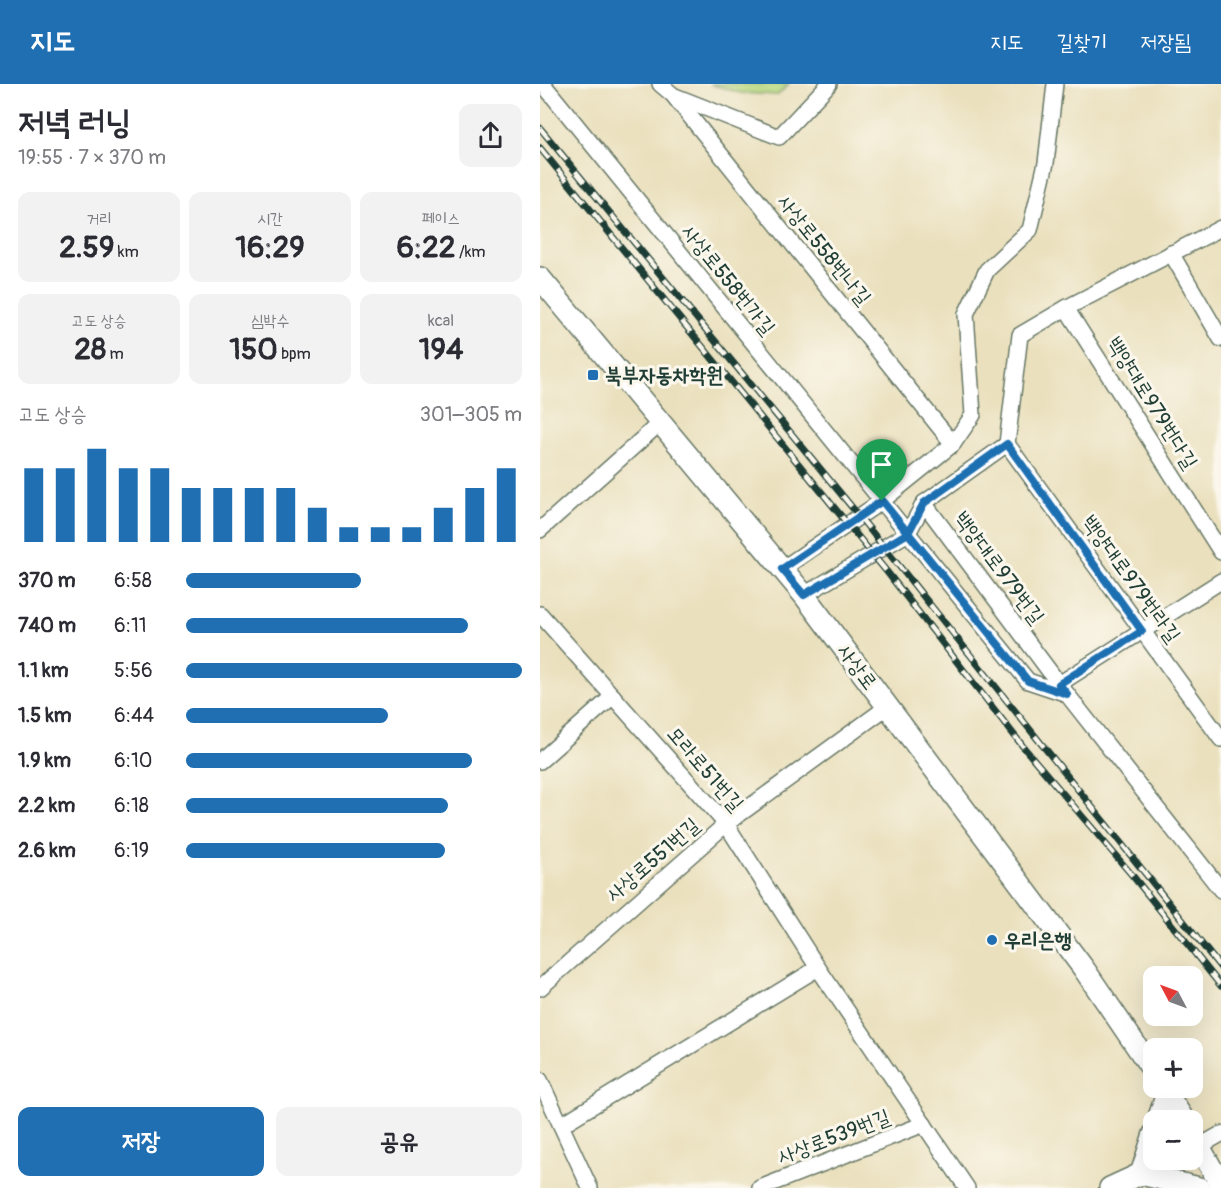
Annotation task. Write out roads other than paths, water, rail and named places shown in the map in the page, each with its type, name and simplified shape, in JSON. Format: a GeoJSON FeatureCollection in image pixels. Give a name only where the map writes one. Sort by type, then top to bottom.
{"type":"FeatureCollection","features":[{"type":"Feature","properties":{"kind":"main road","name":"사상로"},"geometry":{"type":"LineString","coordinates":[[540,278],[804,595],[1084,969],[1143,1056]]}},
{"type":"Feature","properties":{"kind":"main road"},"geometry":{"type":"LineString","coordinates":[[1203,1156],[1221,1185]]}},
{"type":"Feature","properties":{"kind":"main road"},"geometry":{"type":"LineString","coordinates":[[1141,1174],[1143,1168]]}},
{"type":"Feature","properties":{"kind":"main road"},"geometry":{"type":"LineString","coordinates":[[1110,1188],[1150,1170]]}},
{"type":"Feature","properties":{"kind":"main road"},"geometry":{"type":"LineString","coordinates":[[1141,1174],[1199,1188]]}},
{"type":"Feature","properties":{"kind":"street","name":"사상로558번가길"},"geometry":{"type":"LineString","coordinates":[[543,84],[1028,681],[1063,689]]}},
{"type":"Feature","properties":{"kind":"street","name":"사상로558번나길"},"geometry":{"type":"LineString","coordinates":[[660,84],[673,95],[953,444]]}},
{"type":"Feature","properties":{"kind":"street"},"geometry":{"type":"LineString","coordinates":[[673,95],[779,136],[829,84]]}},
{"type":"Feature","properties":{"kind":"street"},"geometry":{"type":"LineString","coordinates":[[782,569],[882,501],[953,444],[973,415],[966,314],[987,270],[1030,230],[1046,163],[1055,84]]}},
{"type":"Feature","properties":{"kind":"street"},"geometry":{"type":"LineString","coordinates":[[1007,444],[1020,335],[1066,308],[1221,228]]}},
{"type":"Feature","properties":{"kind":"street"},"geometry":{"type":"LineString","coordinates":[[1172,253],[1221,339]]}},
{"type":"Feature","properties":{"kind":"street","name":"백양대로979번다길"},"geometry":{"type":"LineString","coordinates":[[1066,308],[1221,552]]}},
{"type":"Feature","properties":{"kind":"street"},"geometry":{"type":"LineString","coordinates":[[540,530],[660,423]]}},
{"type":"Feature","properties":{"kind":"street","name":"백양대로979번길"},"geometry":{"type":"LineString","coordinates":[[1007,444],[924,503],[1063,689],[1221,890]]}},
{"type":"Feature","properties":{"kind":"street","name":"백양대로979번라길"},"geometry":{"type":"LineString","coordinates":[[1007,444],[1221,739]]}},
{"type":"Feature","properties":{"kind":"street"},"geometry":{"type":"LineString","coordinates":[[804,595],[908,533],[924,503]]}},
{"type":"Feature","properties":{"kind":"street"},"geometry":{"type":"LineString","coordinates":[[1063,689],[1142,631],[1221,581]]}},
{"type":"Feature","properties":{"kind":"street","name":"모라로51번길"},"geometry":{"type":"LineString","coordinates":[[540,614],[726,824],[818,968],[967,1188]]}},
{"type":"Feature","properties":{"kind":"street"},"geometry":{"type":"LineString","coordinates":[[540,761],[612,696]]}},
{"type":"Feature","properties":{"kind":"street","name":"사상로551번길"},"geometry":{"type":"LineString","coordinates":[[540,988],[726,824],[887,707]]}},
{"type":"Feature","properties":{"kind":"street"},"geometry":{"type":"LineString","coordinates":[[561,1125],[818,968]]}},
{"type":"Feature","properties":{"kind":"street"},"geometry":{"type":"LineString","coordinates":[[540,1080],[590,1188]]}},
{"type":"Feature","properties":{"kind":"street","name":"사상로539번길"},"geometry":{"type":"LineString","coordinates":[[760,1188],[924,1124]]}},
{"type":"Feature","properties":{"kind":"street"},"geometry":{"type":"LineString","coordinates":[[1203,1140],[1221,1134]]}},
{"type":"Feature","properties":{"kind":"railway"},"geometry":{"type":"LineString","coordinates":[[540,128],[855,511],[1221,968]]}},
{"type":"Feature","properties":{"kind":"railway"},"geometry":{"type":"LineString","coordinates":[[540,148],[887,572],[1025,749],[1132,875],[1221,986]]}},
{"type":"Feature","properties":{"kind":"place","name":"북부자동차학원"},"geometry":{"type":"Point","coordinates":[593,375]}},
{"type":"Feature","properties":{"kind":"place","name":"우리은행"},"geometry":{"type":"Point","coordinates":[992,940]}}]}
